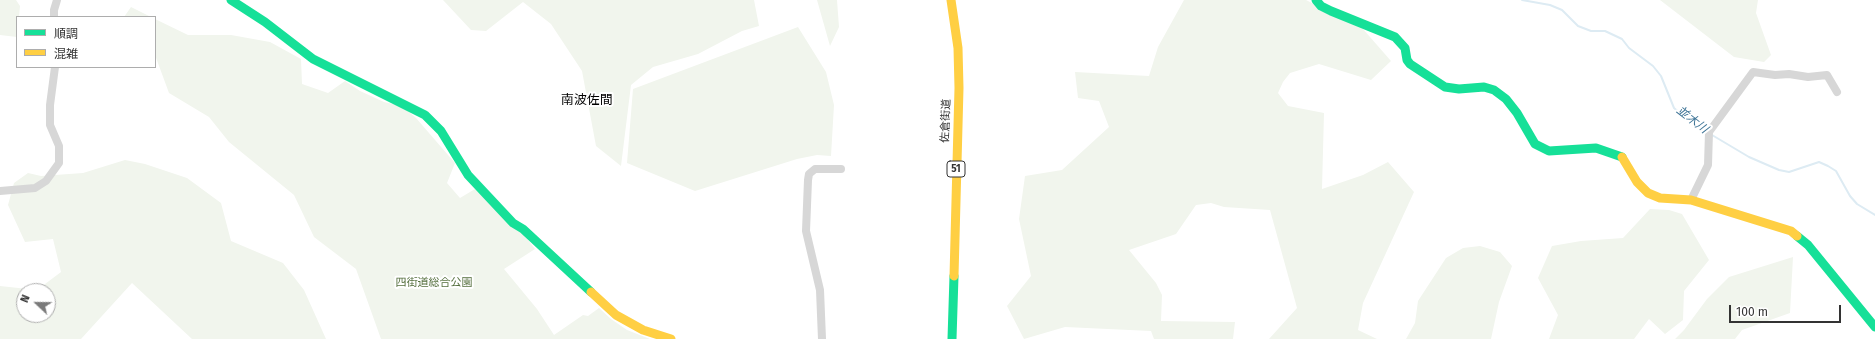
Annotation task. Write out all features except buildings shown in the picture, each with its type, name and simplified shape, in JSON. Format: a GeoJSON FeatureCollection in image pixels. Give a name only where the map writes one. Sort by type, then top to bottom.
{"type":"FeatureCollection","features":[{"type":"Feature","properties":{"kind":"main road"},"geometry":{"type":"LineString","coordinates":[[231,0],[265,22],[313,59],[425,115],[441,131],[468,175],[513,223],[523,229],[616,315],[643,330],[665,338]]}},
{"type":"Feature","properties":{"kind":"main road","name":"佐倉街道"},"geometry":{"type":"LineString","coordinates":[[951,0],[958,48],[959,88],[952,339]]}},
{"type":"Feature","properties":{"kind":"main road"},"geometry":{"type":"LineString","coordinates":[[1316,0],[1321,6],[1330,12],[1395,37],[1405,48],[1407,60],[1410,64],[1445,87],[1459,89],[1484,88],[1494,90],[1506,99],[1517,113],[1535,144],[1549,151],[1596,148],[1620,155],[1625,160],[1637,182],[1648,193],[1660,198],[1691,200],[1791,231],[1798,236],[1862,309],[1875,327]]}},
{"type":"Feature","properties":{"kind":"street"},"geometry":{"type":"LineString","coordinates":[[54,16],[57,0]]}},
{"type":"Feature","properties":{"kind":"street"},"geometry":{"type":"LineString","coordinates":[[0,191],[35,188],[46,181],[59,163],[59,146],[50,125],[50,105],[55,68]]}},
{"type":"Feature","properties":{"kind":"street"},"geometry":{"type":"LineString","coordinates":[[1691,200],[1710,158],[1708,134],[1754,72],[1775,75],[1789,74],[1808,77],[1827,75],[1837,92]]}},
{"type":"Feature","properties":{"kind":"street"},"geometry":{"type":"LineString","coordinates":[[822,339],[820,290],[806,231],[808,180],[809,174],[815,169],[841,169]]}},
{"type":"Feature","properties":{"kind":"green space"},"geometry":{"type":"Polygon","coordinates":[[[0,0],[16,0],[20,6],[19,16],[16,16],[16,37],[0,35],[0,0]]]}},
{"type":"Feature","properties":{"kind":"green space"},"geometry":{"type":"Polygon","coordinates":[[[443,0],[754,0],[759,26],[742,31],[698,54],[653,67],[631,85],[621,166],[596,146],[582,71],[551,24],[523,2],[486,31],[471,30],[443,0]]]}},
{"type":"Feature","properties":{"kind":"green space"},"geometry":{"type":"Polygon","coordinates":[[[817,0],[837,0],[839,27],[830,46],[817,0]]]}},
{"type":"Feature","properties":{"kind":"green space"},"geometry":{"type":"Polygon","coordinates":[[[1184,0],[1306,0],[1363,29],[1391,61],[1371,80],[1319,64],[1290,73],[1283,82],[1278,93],[1288,106],[1324,113],[1322,189],[1363,175],[1388,162],[1414,192],[1363,303],[1358,330],[1377,339],[1269,339],[1297,308],[1270,210],[1224,207],[1211,203],[1196,205],[1176,234],[1129,250],[1156,283],[1162,295],[1161,321],[1235,322],[1233,339],[1154,339],[1151,331],[1065,327],[1024,339],[1007,306],[1031,276],[1019,219],[1025,176],[1062,170],[1109,127],[1099,101],[1078,98],[1075,72],[1149,76],[1158,47],[1184,0]]]}},
{"type":"Feature","properties":{"kind":"green space"},"geometry":{"type":"Polygon","coordinates":[[[1660,0],[1758,0],[1756,13],[1771,55],[1764,62],[1734,57],[1660,0]]]}},
{"type":"Feature","properties":{"kind":"green space"},"geometry":{"type":"Polygon","coordinates":[[[131,7],[149,16],[125,16],[131,7]]]}},
{"type":"Feature","properties":{"kind":"green space","name":"四街道総合公園"},"geometry":{"type":"Polygon","coordinates":[[[156,19],[188,35],[231,35],[270,42],[301,59],[302,84],[328,93],[345,81],[360,91],[384,102],[402,106],[416,118],[455,163],[447,183],[460,198],[475,189],[524,235],[535,249],[504,269],[537,309],[554,335],[583,315],[588,316],[599,308],[611,319],[627,330],[650,339],[381,339],[356,269],[314,237],[294,195],[229,142],[209,117],[169,93],[156,58],[156,19]]]}},
{"type":"Feature","properties":{"kind":"green space"},"geometry":{"type":"Polygon","coordinates":[[[798,27],[826,72],[834,105],[831,156],[817,155],[797,159],[695,191],[627,163],[633,89],[798,27]]]}},
{"type":"Feature","properties":{"kind":"green space"},"geometry":{"type":"Polygon","coordinates":[[[125,160],[145,164],[187,178],[221,203],[231,241],[283,263],[304,290],[326,339],[192,339],[132,283],[81,339],[0,339],[0,286],[16,288],[16,323],[56,323],[56,283],[46,283],[61,272],[53,239],[25,242],[8,205],[14,183],[28,173],[41,176],[83,173],[125,160]]]}},
{"type":"Feature","properties":{"kind":"green space"},"geometry":{"type":"Polygon","coordinates":[[[1650,209],[1669,210],[1682,214],[1709,260],[1684,291],[1683,320],[1665,334],[1649,319],[1634,339],[1549,339],[1558,315],[1538,278],[1552,246],[1581,241],[1623,238],[1650,209]]]}},
{"type":"Feature","properties":{"kind":"green space"},"geometry":{"type":"Polygon","coordinates":[[[1480,246],[1500,252],[1512,266],[1499,302],[1491,339],[1406,339],[1415,323],[1418,301],[1446,258],[1463,248],[1480,246]]]}},
{"type":"Feature","properties":{"kind":"green space"},"geometry":{"type":"Polygon","coordinates":[[[1793,257],[1790,313],[1742,330],[1735,339],[1675,339],[1684,330],[1707,299],[1729,277],[1793,257]]]}},
{"type":"Feature","properties":{"kind":"waterway","name":"並木川"},"geometry":{"type":"LineString","coordinates":[[1522,0],[1550,5],[1562,10],[1578,26],[1591,31],[1605,31],[1622,39],[1629,48],[1653,66],[1661,76],[1674,108],[1706,132]]}},
{"type":"Feature","properties":{"kind":"waterway","name":"並木川"},"geometry":{"type":"LineString","coordinates":[[1712,135],[1749,157],[1779,170],[1789,172],[1819,162],[1828,166],[1836,171],[1850,196],[1857,204],[1875,215]]}},
{"type":"Feature","properties":{"kind":"traffic: fast"},"geometry":{"type":"LineString","coordinates":[[231,0],[265,22],[313,59],[425,115],[441,131],[468,175],[513,223],[523,229],[591,292]]}},
{"type":"Feature","properties":{"kind":"traffic: fast"},"geometry":{"type":"LineString","coordinates":[[1316,0],[1321,6],[1331,11],[1395,37],[1405,48],[1407,60],[1410,64],[1445,87],[1459,89],[1484,87],[1494,90],[1506,99],[1517,113],[1535,144],[1549,151],[1596,148],[1622,157]]}},
{"type":"Feature","properties":{"kind":"traffic: fast"},"geometry":{"type":"LineString","coordinates":[[1797,236],[1808,245],[1875,327]]}},
{"type":"Feature","properties":{"kind":"traffic: fast"},"geometry":{"type":"LineString","coordinates":[[952,339],[954,276]]}},
{"type":"Feature","properties":{"kind":"traffic: slow"},"geometry":{"type":"LineString","coordinates":[[951,0],[958,48],[959,88],[954,276]]}},
{"type":"Feature","properties":{"kind":"traffic: slow"},"geometry":{"type":"LineString","coordinates":[[1622,157],[1637,182],[1648,193],[1660,198],[1691,200],[1791,231],[1797,236]]}},
{"type":"Feature","properties":{"kind":"traffic: slow"},"geometry":{"type":"LineString","coordinates":[[591,292],[616,315],[643,330],[671,339]]}},
{"type":"Feature","properties":{"kind":"district","name":"南波佐間"},"geometry":{"type":"Point","coordinates":[587,100]}}]}
